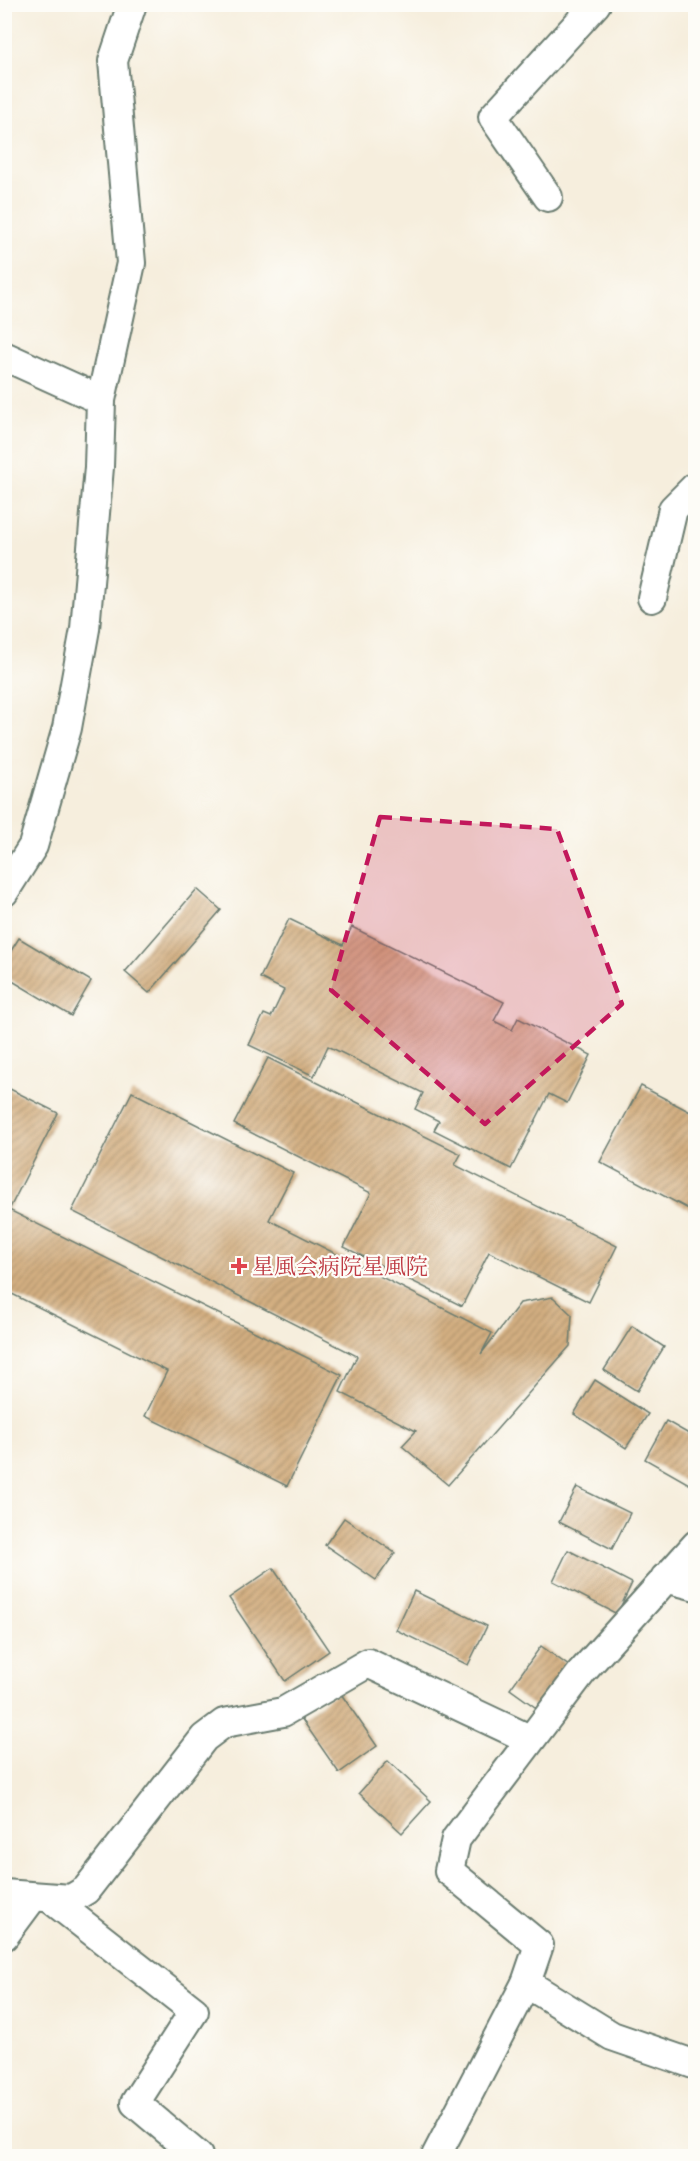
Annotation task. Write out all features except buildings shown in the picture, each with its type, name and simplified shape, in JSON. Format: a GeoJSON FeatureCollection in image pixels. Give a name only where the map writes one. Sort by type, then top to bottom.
{"type":"FeatureCollection","features":[{"type":"Feature","properties":{"kind":"street"},"geometry":{"type":"LineString","coordinates":[[4,892],[33,846],[67,728],[85,629],[99,467],[101,400],[131,263],[113,61],[132,4]]}},
{"type":"Feature","properties":{"kind":"street"},"geometry":{"type":"LineString","coordinates":[[548,197],[493,117],[596,4]]}},
{"type":"Feature","properties":{"kind":"street"},"geometry":{"type":"LineString","coordinates":[[4,356],[101,400]]}},
{"type":"Feature","properties":{"kind":"street"},"geometry":{"type":"LineString","coordinates":[[652,598],[674,509],[696,486]]}},
{"type":"Feature","properties":{"kind":"street"},"geometry":{"type":"LineString","coordinates":[[436,2157],[526,1983],[539,1945],[449,1871],[456,1839],[582,1672],[696,1545]]}},
{"type":"Feature","properties":{"kind":"street"},"geometry":{"type":"LineString","coordinates":[[665,1578],[696,1587]]}},
{"type":"Feature","properties":{"kind":"street"},"geometry":{"type":"LineString","coordinates":[[4,1894],[71,1899],[86,1890],[204,1738],[224,1723],[283,1712],[368,1663],[529,1740]]}},
{"type":"Feature","properties":{"kind":"street"},"geometry":{"type":"LineString","coordinates":[[4,1936],[42,1898]]}},
{"type":"Feature","properties":{"kind":"street"},"geometry":{"type":"LineString","coordinates":[[42,1898],[194,2011],[135,2103],[198,2157]]}},
{"type":"Feature","properties":{"kind":"street"},"geometry":{"type":"LineString","coordinates":[[526,1983],[612,2036],[696,2065]]}},
{"type":"Feature","properties":{"kind":"highlighted area"},"geometry":{"type":"Polygon","coordinates":[[[380,817],[557,829],[622,1004],[485,1124],[331,990],[380,817]]]}},
{"type":"Feature","properties":{"kind":"place","name":"星風会病院星風院"},"geometry":{"type":"Point","coordinates":[239,1266]}}]}
